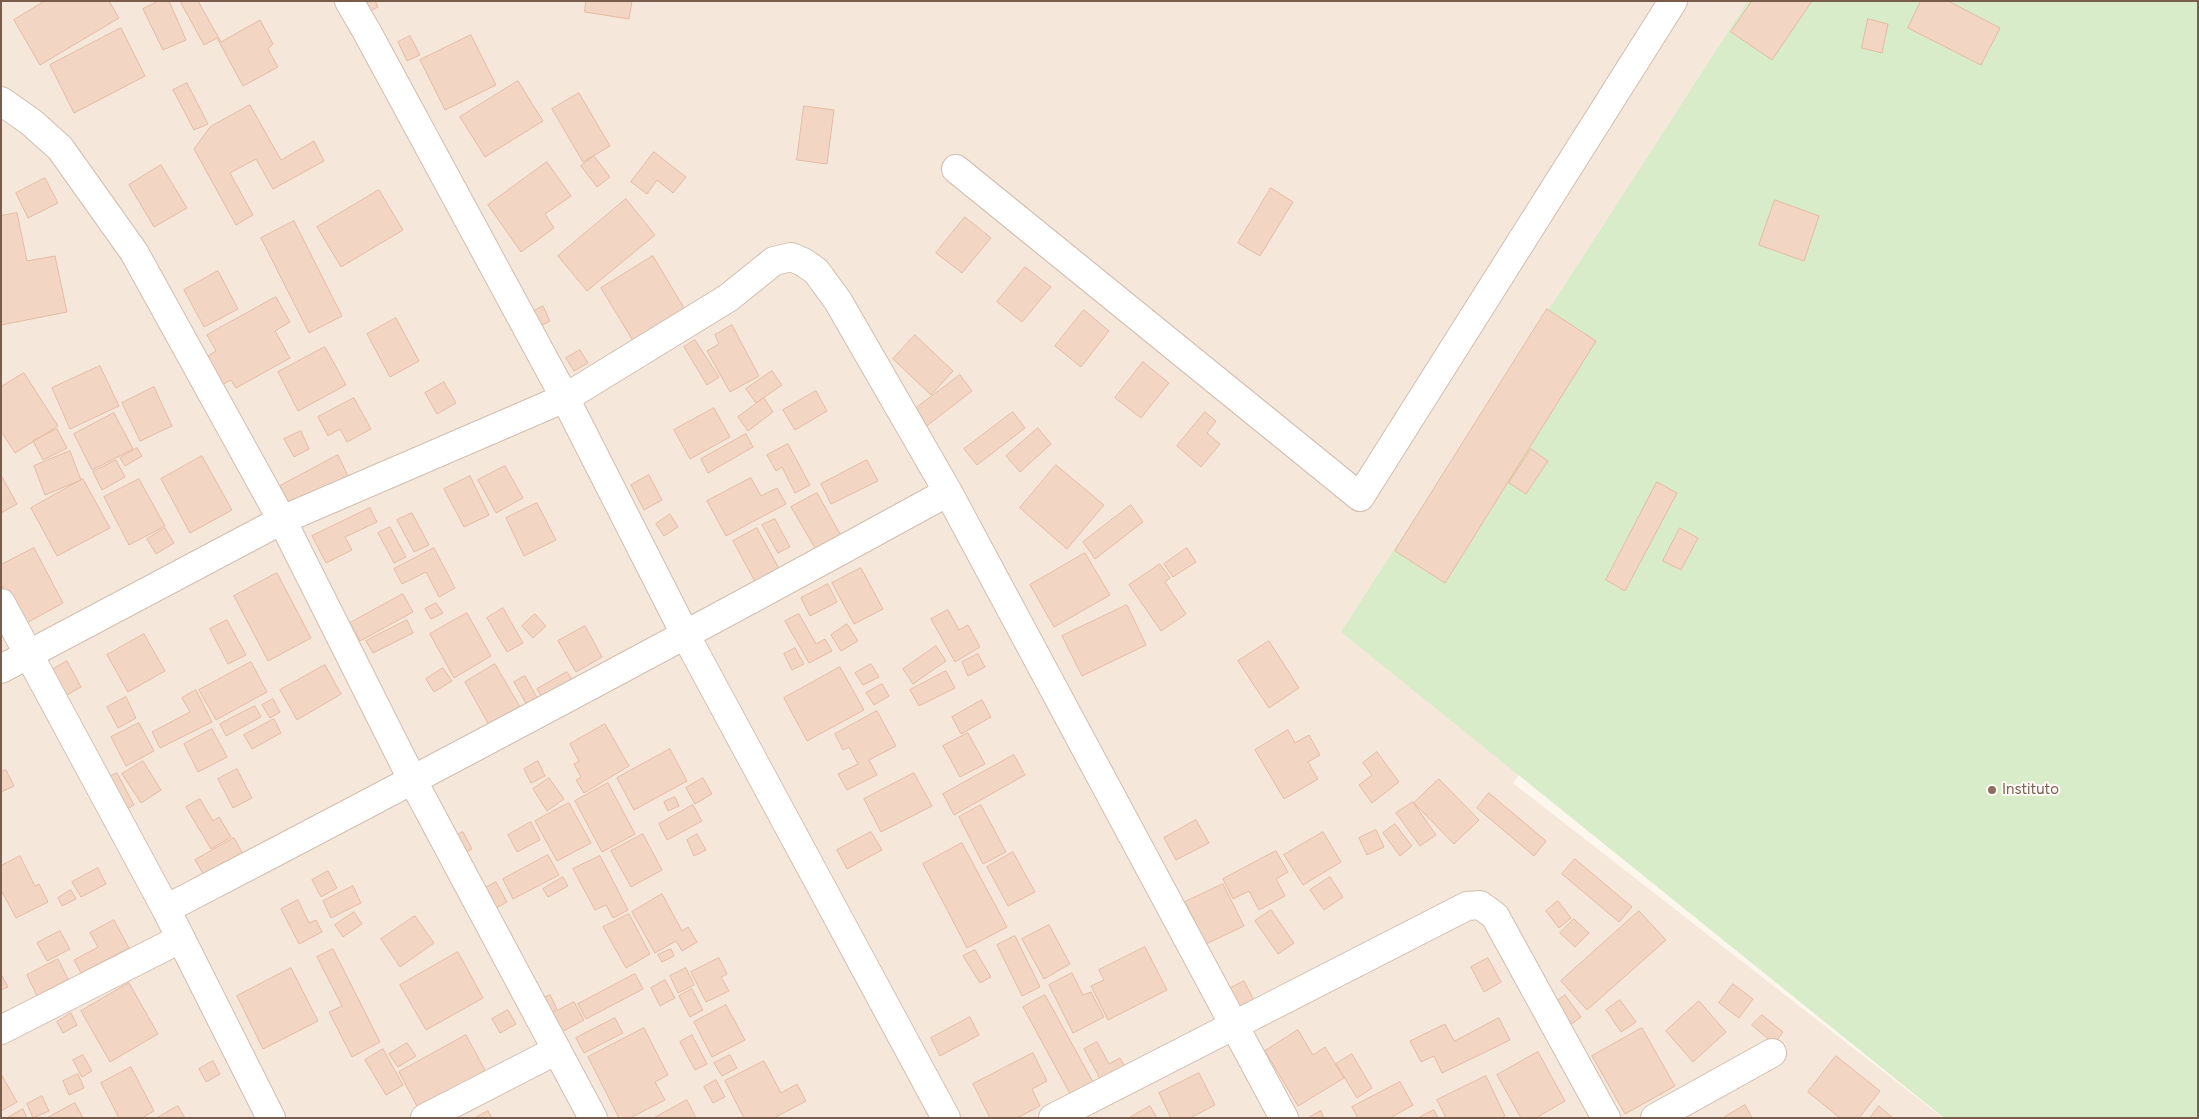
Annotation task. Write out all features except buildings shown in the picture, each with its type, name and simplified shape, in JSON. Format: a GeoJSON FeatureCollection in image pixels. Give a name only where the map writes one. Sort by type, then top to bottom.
{"type":"FeatureCollection","features":[{"type":"Feature","properties":{"kind":"street"},"geometry":{"type":"LineString","coordinates":[[349,1],[565,398],[686,636],[946,1118]]}},
{"type":"Feature","properties":{"kind":"street"},"geometry":{"type":"LineString","coordinates":[[956,169],[1360,497],[1673,1]]}},
{"type":"Feature","properties":{"kind":"street"},"geometry":{"type":"LineString","coordinates":[[1,101],[31,122],[60,148],[134,252],[282,520],[413,781],[593,1118]]}},
{"type":"Feature","properties":{"kind":"street"},"geometry":{"type":"LineString","coordinates":[[1,669],[282,520],[565,398],[728,298],[774,261],[791,257],[803,262],[816,271],[838,301],[948,492],[1284,1118]]}},
{"type":"Feature","properties":{"kind":"street"},"geometry":{"type":"LineString","coordinates":[[166,909],[686,636],[948,492]]}},
{"type":"Feature","properties":{"kind":"street"},"geometry":{"type":"LineString","coordinates":[[1,603],[166,909],[271,1118]]}},
{"type":"Feature","properties":{"kind":"street"},"geometry":{"type":"LineString","coordinates":[[1053,1118],[1234,1027],[1466,906],[1480,905],[1495,916],[1606,1118]]}},
{"type":"Feature","properties":{"kind":"street"},"geometry":{"type":"LineString","coordinates":[[1,1030],[180,939]]}},
{"type":"Feature","properties":{"kind":"street"},"geometry":{"type":"LineString","coordinates":[[425,1118],[557,1050]]}},
{"type":"Feature","properties":{"kind":"street"},"geometry":{"type":"LineString","coordinates":[[1655,1118],[1772,1053]]}},
{"type":"Feature","properties":{"kind":"shaded area"},"geometry":{"type":"Polygon","coordinates":[[[1,1],[2081,1],[1513,783],[1943,1118],[1,1118],[1,1]]]}},
{"type":"Feature","properties":{"kind":"green space"},"geometry":{"type":"Polygon","coordinates":[[[1748,1],[2198,1],[2198,1118],[1944,1118],[1341,632],[1748,1]]]}},
{"type":"Feature","properties":{"kind":"place","name":"Instituto"},"geometry":{"type":"Point","coordinates":[1992,790]}}]}
